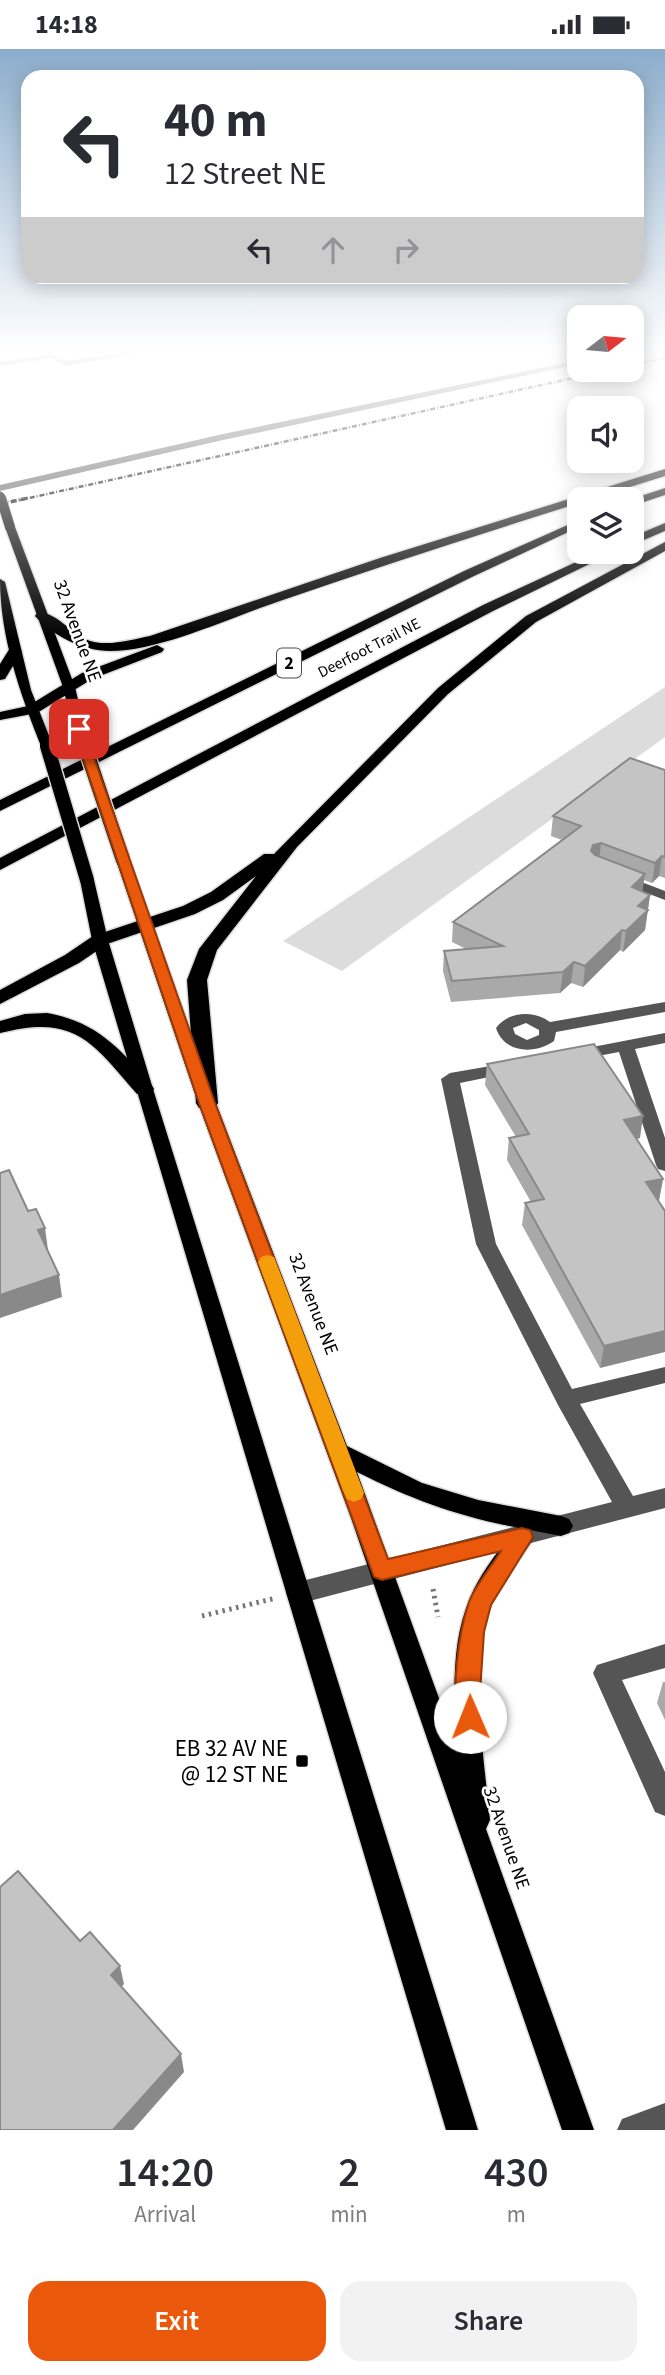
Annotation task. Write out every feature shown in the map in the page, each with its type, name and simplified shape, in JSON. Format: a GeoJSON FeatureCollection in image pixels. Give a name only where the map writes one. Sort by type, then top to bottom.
{"type":"FeatureCollection","features":[{"type":"Feature","properties":{"kind":"highway"},"geometry":{"type":"LineString","coordinates":[[42,616],[80,642],[104,646],[130,645],[153,640],[384,561],[665,472]]}},
{"type":"Feature","properties":{"kind":"highway"},"geometry":{"type":"LineString","coordinates":[[644,499],[665,491]]}},
{"type":"Feature","properties":{"kind":"highway"},"geometry":{"type":"LineString","coordinates":[[644,536],[665,527]]}},
{"type":"Feature","properties":{"kind":"highway","name":"Deerfoot Trail NE"},"geometry":{"type":"LineString","coordinates":[[0,806],[468,574],[567,529]]}},
{"type":"Feature","properties":{"kind":"highway"},"geometry":{"type":"LineString","coordinates":[[207,1103],[197,980],[208,949],[291,843],[443,691],[531,619],[665,546]]}},
{"type":"Feature","properties":{"kind":"highway"},"geometry":{"type":"LineString","coordinates":[[0,716],[32,710],[87,676],[384,561]]}},
{"type":"Feature","properties":{"kind":"highway","name":"Deerfoot Trail NE"},"geometry":{"type":"LineString","coordinates":[[0,866],[488,608],[582,564]]}},
{"type":"Feature","properties":{"kind":"highway"},"geometry":{"type":"LineString","coordinates":[[0,676],[15,650]]}},
{"type":"Feature","properties":{"kind":"highway"},"geometry":{"type":"LineString","coordinates":[[0,999],[72,959],[100,940],[189,910],[217,896],[291,843]]}},
{"type":"Feature","properties":{"kind":"highway"},"geometry":{"type":"LineString","coordinates":[[0,1027],[20,1020],[59,1019],[103,1043],[144,1089]]}},
{"type":"Feature","properties":{"kind":"main road","name":"32 Avenue NE"},"geometry":{"type":"LineString","coordinates":[[0,496],[69,687],[79,729],[207,1103],[340,1453],[578,2130]]}},
{"type":"Feature","properties":{"kind":"main road"},"geometry":{"type":"LineString","coordinates":[[0,582],[32,710],[47,746],[87,880],[100,940],[144,1089],[460,2126]]}},
{"type":"Feature","properties":{"kind":"main road"},"geometry":{"type":"LineString","coordinates":[[340,1453],[416,1491],[478,1510],[561,1526]]}},
{"type":"Feature","properties":{"kind":"main road"},"geometry":{"type":"LineString","coordinates":[[477,1841],[468,1693],[472,1632],[481,1602],[522,1537]]}},
{"type":"Feature","properties":{"kind":"street"},"geometry":{"type":"LineString","coordinates":[[0,488],[183,446]]}},
{"type":"Feature","properties":{"kind":"street"},"geometry":{"type":"LineString","coordinates":[[609,873],[665,896]]}},
{"type":"Feature","properties":{"kind":"street"},"geometry":{"type":"LineString","coordinates":[[547,1028],[665,1007]]}},
{"type":"Feature","properties":{"kind":"street"},"geometry":{"type":"LineString","coordinates":[[627,1507],[566,1399],[486,1244],[450,1079],[665,1038]]}},
{"type":"Feature","properties":{"kind":"street"},"geometry":{"type":"LineString","coordinates":[[625,1046],[665,1165]]}},
{"type":"Feature","properties":{"kind":"street"},"geometry":{"type":"LineString","coordinates":[[566,1399],[665,1375]]}},
{"type":"Feature","properties":{"kind":"street"},"geometry":{"type":"LineString","coordinates":[[298,1593],[665,1498]]}},
{"type":"Feature","properties":{"kind":"street"},"geometry":{"type":"LineString","coordinates":[[665,1656],[606,1673],[665,1802]]}},
{"type":"Feature","properties":{"kind":"street"},"geometry":{"type":"LineString","coordinates":[[633,2130],[665,2119]]}},
{"type":"Feature","properties":{"kind":"path"},"geometry":{"type":"LineString","coordinates":[[433,1589],[438,1617]]}},
{"type":"Feature","properties":{"kind":"path"},"geometry":{"type":"LineString","coordinates":[[202,1616],[298,1593]]}},
{"type":"Feature","properties":{"kind":"shaded area"},"geometry":{"type":"Polygon","coordinates":[[[665,687],[665,737],[342,971],[283,941],[665,687]]]}},
{"type":"Feature","properties":{"kind":"building"},"geometry":{"type":"Polygon","coordinates":[[[630,758],[665,770],[665,857],[662,856],[655,863],[601,843],[593,845],[591,851],[595,855],[645,874],[632,887],[650,895],[638,906],[648,910],[626,931],[622,930],[585,966],[574,962],[563,972],[452,981],[444,951],[503,946],[453,922],[581,826],[553,816],[630,758]]]}},
{"type":"Feature","properties":{"kind":"building"},"geometry":{"type":"Polygon","coordinates":[[[594,1044],[643,1116],[624,1120],[663,1179],[646,1182],[665,1211],[665,1331],[604,1346],[525,1203],[544,1199],[509,1138],[529,1134],[487,1064],[594,1044]]]}},
{"type":"Feature","properties":{"kind":"building"},"geometry":{"type":"Polygon","coordinates":[[[9,1170],[28,1211],[36,1209],[45,1228],[38,1230],[59,1275],[0,1295],[0,1173],[9,1170]]]}},
{"type":"Feature","properties":{"kind":"building"},"geometry":{"type":"Polygon","coordinates":[[[18,1871],[80,1941],[90,1932],[120,1966],[111,1975],[181,2054],[113,2130],[0,2130],[0,1887],[18,1871]]]}},
{"type":"Feature","properties":{"kind":"railway"},"geometry":{"type":"LineString","coordinates":[[20,500],[264,446]]}},
{"type":"Feature","properties":{"kind":"railway"},"geometry":{"type":"LineString","coordinates":[[0,504],[28,498]]}},
{"type":"Feature","properties":{"kind":"slow traffic"},"geometry":{"type":"LineString","coordinates":[[267,1262],[354,1493]]}},
{"type":"Feature","properties":{"kind":"place","name":"EB 32 AV NE @ 12 ST NE"},"geometry":{"type":"Point","coordinates":[302,1761]}},
{"type":"Feature","properties":{"kind":"route"},"geometry":{"type":"LineString","coordinates":[[79,729],[207,1103],[382,1570],[522,1537],[481,1602],[472,1632],[468,1693],[470,1717]]}}]}
